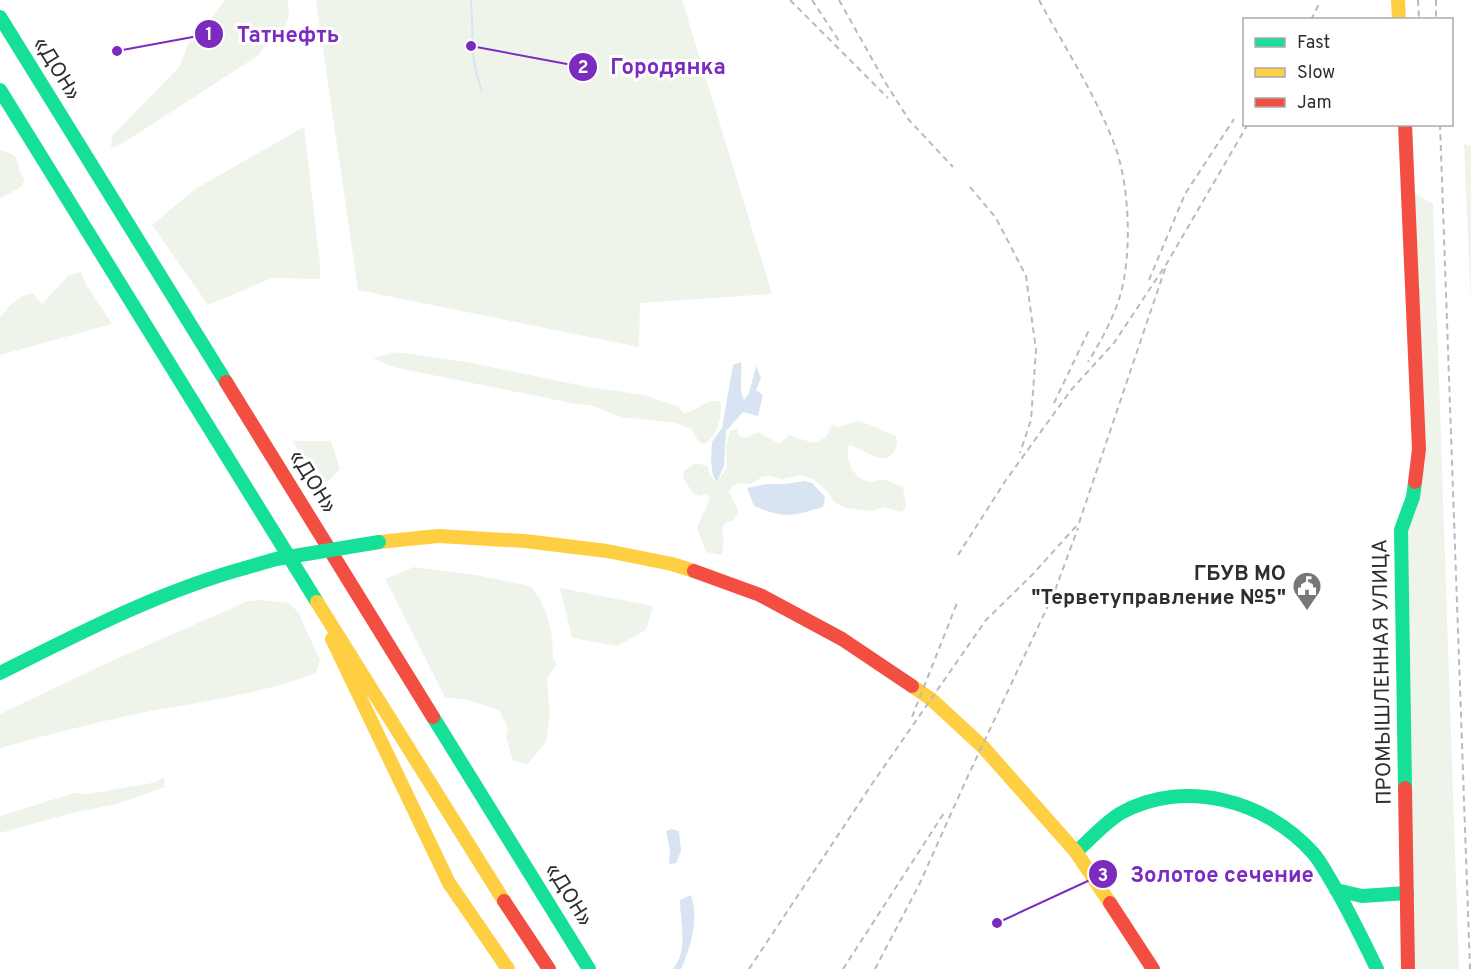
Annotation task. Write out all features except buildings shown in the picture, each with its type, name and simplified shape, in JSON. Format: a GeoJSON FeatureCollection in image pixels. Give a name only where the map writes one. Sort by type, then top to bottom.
{"type":"FeatureCollection","features":[{"type":"Feature","properties":{"kind":"main road"},"geometry":{"type":"LineString","coordinates":[[1398,0],[1399,18]]}},
{"type":"Feature","properties":{"kind":"main road","name":"«ДОН»"},"geometry":{"type":"LineString","coordinates":[[0,17],[589,969]]}},
{"type":"Feature","properties":{"kind":"main road"},"geometry":{"type":"LineString","coordinates":[[0,90],[479,863],[549,969]]}},
{"type":"Feature","properties":{"kind":"main road","name":"ПРОМЫШЛЕННАЯ УЛИЦА"},"geometry":{"type":"LineString","coordinates":[[1405,126],[1419,450],[1413,497],[1401,530],[1408,969]]}},
{"type":"Feature","properties":{"kind":"main road"},"geometry":{"type":"LineString","coordinates":[[0,673],[135,606],[206,578],[276,559],[380,542],[438,536],[525,541],[607,551],[672,564],[760,595],[842,639],[931,699],[983,747],[1076,852],[1153,969]]}},
{"type":"Feature","properties":{"kind":"main road"},"geometry":{"type":"LineString","coordinates":[[302,578],[449,883],[508,969]]}},
{"type":"Feature","properties":{"kind":"main road"},"geometry":{"type":"LineString","coordinates":[[1076,852],[1117,817],[1145,804],[1168,798],[1195,796],[1218,798],[1240,804],[1264,814],[1288,830],[1313,852],[1336,890],[1377,969]]}},
{"type":"Feature","properties":{"kind":"main road"},"geometry":{"type":"LineString","coordinates":[[1336,890],[1356,896],[1407,893]]}},
{"type":"Feature","properties":{"kind":"shaded area"},"geometry":{"type":"Polygon","coordinates":[[[225,0],[288,0],[289,14],[286,26],[273,33],[259,55],[123,143],[111,148],[112,136],[180,66],[189,42],[196,39],[225,0]]]}},
{"type":"Feature","properties":{"kind":"shaded area"},"geometry":{"type":"Polygon","coordinates":[[[316,0],[682,0],[772,294],[640,303],[639,347],[358,290],[316,0]]]}},
{"type":"Feature","properties":{"kind":"shaded area"},"geometry":{"type":"Polygon","coordinates":[[[304,127],[320,279],[272,278],[208,305],[152,225],[195,189],[304,127]]]}},
{"type":"Feature","properties":{"kind":"shaded area"},"geometry":{"type":"Polygon","coordinates":[[[1464,144],[1471,146],[1471,307],[1464,144]]]}},
{"type":"Feature","properties":{"kind":"shaded area"},"geometry":{"type":"Polygon","coordinates":[[[0,150],[16,158],[25,180],[22,186],[0,199],[0,150]]]}},
{"type":"Feature","properties":{"kind":"shaded area"},"geometry":{"type":"Polygon","coordinates":[[[1414,193],[1433,204],[1459,969],[1414,969],[1406,531],[1416,481],[1414,193]]]}},
{"type":"Feature","properties":{"kind":"shaded area"},"geometry":{"type":"Polygon","coordinates":[[[81,272],[86,284],[112,324],[0,355],[0,317],[11,305],[18,299],[33,293],[42,304],[69,275],[81,272]]]}},
{"type":"Feature","properties":{"kind":"shaded area"},"geometry":{"type":"Polygon","coordinates":[[[397,352],[467,362],[588,387],[645,395],[679,407],[683,413],[711,401],[721,402],[720,420],[716,431],[705,444],[699,442],[691,429],[676,423],[622,417],[589,405],[393,367],[373,358],[397,352]]]}},
{"type":"Feature","properties":{"kind":"shaded area"},"geometry":{"type":"Polygon","coordinates":[[[741,362],[741,392],[744,400],[749,393],[756,366],[761,378],[756,390],[763,395],[758,416],[743,412],[726,431],[724,466],[717,482],[713,476],[711,460],[712,442],[722,428],[733,365],[741,362]]]}},
{"type":"Feature","properties":{"kind":"shaded area"},"geometry":{"type":"Polygon","coordinates":[[[857,421],[896,436],[895,450],[890,456],[879,458],[849,445],[848,456],[851,468],[864,480],[870,482],[884,480],[903,487],[906,507],[902,512],[884,507],[872,511],[846,508],[834,502],[827,491],[813,479],[801,475],[782,479],[762,477],[751,484],[738,483],[732,487],[729,492],[738,510],[734,519],[725,523],[722,529],[724,542],[722,555],[706,552],[697,528],[710,498],[705,494],[699,496],[693,493],[683,478],[684,471],[695,463],[708,466],[709,473],[716,483],[727,467],[726,447],[730,431],[737,429],[739,435],[745,438],[758,432],[780,444],[789,435],[813,443],[825,438],[832,425],[839,427],[857,421]]]}},
{"type":"Feature","properties":{"kind":"shaded area"},"geometry":{"type":"Polygon","coordinates":[[[293,441],[331,441],[340,469],[329,481],[316,482],[293,441]]]}},
{"type":"Feature","properties":{"kind":"shaded area"},"geometry":{"type":"Polygon","coordinates":[[[804,481],[812,483],[825,497],[823,507],[788,515],[774,513],[754,506],[747,488],[766,484],[804,481]]]}},
{"type":"Feature","properties":{"kind":"shaded area"},"geometry":{"type":"Polygon","coordinates":[[[414,567],[476,575],[531,586],[537,595],[549,621],[553,660],[557,664],[547,679],[550,715],[546,742],[528,764],[513,761],[506,737],[508,728],[499,710],[468,700],[445,697],[385,579],[414,567]]]}},
{"type":"Feature","properties":{"kind":"shaded area"},"geometry":{"type":"Polygon","coordinates":[[[560,588],[653,606],[646,630],[617,646],[572,638],[560,588]]]}},
{"type":"Feature","properties":{"kind":"shaded area"},"geometry":{"type":"Polygon","coordinates":[[[248,601],[289,603],[298,612],[320,660],[316,673],[257,691],[117,718],[0,748],[0,714],[105,664],[248,601]]]}},
{"type":"Feature","properties":{"kind":"shaded area"},"geometry":{"type":"Polygon","coordinates":[[[164,778],[165,787],[117,804],[72,813],[0,833],[0,816],[74,793],[87,794],[152,783],[164,778]]]}},
{"type":"Feature","properties":{"kind":"shaded area"},"geometry":{"type":"Polygon","coordinates":[[[672,829],[679,831],[681,851],[676,863],[669,864],[670,851],[666,831],[672,829]]]}},
{"type":"Feature","properties":{"kind":"shaded area"},"geometry":{"type":"Polygon","coordinates":[[[691,895],[694,923],[691,942],[681,969],[673,969],[681,953],[683,936],[680,900],[691,895]]]}},
{"type":"Feature","properties":{"kind":"waterway"},"geometry":{"type":"LineString","coordinates":[[471,0],[475,67],[482,91]]}},
{"type":"Feature","properties":{"kind":"railway"},"geometry":{"type":"LineString","coordinates":[[790,0],[888,98]]}},
{"type":"Feature","properties":{"kind":"railway"},"geometry":{"type":"LineString","coordinates":[[812,0],[839,41]]}},
{"type":"Feature","properties":{"kind":"railway"},"geometry":{"type":"LineString","coordinates":[[839,0],[909,120],[953,167]]}},
{"type":"Feature","properties":{"kind":"railway"},"geometry":{"type":"LineString","coordinates":[[1039,0],[1099,108],[1115,146],[1124,181],[1128,221],[1124,279],[1114,313],[1088,362]]}},
{"type":"Feature","properties":{"kind":"railway"},"geometry":{"type":"LineString","coordinates":[[1418,0],[1419,18]]}},
{"type":"Feature","properties":{"kind":"railway"},"geometry":{"type":"LineString","coordinates":[[1436,0],[1436,18]]}},
{"type":"Feature","properties":{"kind":"railway"},"geometry":{"type":"LineString","coordinates":[[1312,18],[1320,2]]}},
{"type":"Feature","properties":{"kind":"railway"},"geometry":{"type":"LineString","coordinates":[[1149,280],[1185,194],[1234,119]]}},
{"type":"Feature","properties":{"kind":"railway"},"geometry":{"type":"LineString","coordinates":[[958,555],[1006,480],[1071,390],[1114,343],[1167,263],[1247,126]]}},
{"type":"Feature","properties":{"kind":"railway"},"geometry":{"type":"LineString","coordinates":[[1440,126],[1470,969]]}},
{"type":"Feature","properties":{"kind":"railway"},"geometry":{"type":"LineString","coordinates":[[970,187],[996,218],[1026,276],[1036,350],[1031,420],[1020,453]]}},
{"type":"Feature","properties":{"kind":"railway"},"geometry":{"type":"LineString","coordinates":[[749,969],[872,784],[986,620],[1033,574],[1079,523],[1167,263]]}},
{"type":"Feature","properties":{"kind":"railway"},"geometry":{"type":"LineString","coordinates":[[1054,403],[1090,328]]}},
{"type":"Feature","properties":{"kind":"railway"},"geometry":{"type":"LineString","coordinates":[[875,969],[919,885],[1054,593],[1078,528]]}},
{"type":"Feature","properties":{"kind":"railway"},"geometry":{"type":"LineString","coordinates":[[912,717],[957,603]]}},
{"type":"Feature","properties":{"kind":"railway"},"geometry":{"type":"LineString","coordinates":[[843,969],[944,813]]}},
{"type":"Feature","properties":{"kind":"traffic: fast"},"geometry":{"type":"LineString","coordinates":[[0,17],[226,382]]}},
{"type":"Feature","properties":{"kind":"traffic: fast"},"geometry":{"type":"LineString","coordinates":[[0,90],[317,602]]}},
{"type":"Feature","properties":{"kind":"traffic: fast"},"geometry":{"type":"LineString","coordinates":[[1405,788],[1401,530],[1413,497],[1415,482]]}},
{"type":"Feature","properties":{"kind":"traffic: fast"},"geometry":{"type":"LineString","coordinates":[[245,568],[276,559],[379,542]]}},
{"type":"Feature","properties":{"kind":"traffic: fast"},"geometry":{"type":"LineString","coordinates":[[0,673],[150,601],[245,568]]}},
{"type":"Feature","properties":{"kind":"traffic: fast"},"geometry":{"type":"LineString","coordinates":[[433,717],[589,969]]}},
{"type":"Feature","properties":{"kind":"traffic: fast"},"geometry":{"type":"LineString","coordinates":[[1076,852],[1115,817],[1145,802],[1171,797],[1197,796],[1223,800],[1248,808],[1272,819],[1294,835],[1316,856],[1345,905],[1377,969]]}},
{"type":"Feature","properties":{"kind":"traffic: fast"},"geometry":{"type":"LineString","coordinates":[[1336,890],[1362,896],[1407,893]]}},
{"type":"Feature","properties":{"kind":"traffic: slow"},"geometry":{"type":"LineString","coordinates":[[1398,0],[1399,18]]}},
{"type":"Feature","properties":{"kind":"traffic: slow"},"geometry":{"type":"LineString","coordinates":[[379,542],[438,536],[525,541],[607,551],[672,564],[694,571]]}},
{"type":"Feature","properties":{"kind":"traffic: slow"},"geometry":{"type":"LineString","coordinates":[[317,602],[504,901]]}},
{"type":"Feature","properties":{"kind":"traffic: slow"},"geometry":{"type":"LineString","coordinates":[[332,639],[449,883],[508,969]]}},
{"type":"Feature","properties":{"kind":"traffic: slow"},"geometry":{"type":"LineString","coordinates":[[912,686],[931,699],[983,747],[1076,852],[1110,903]]}},
{"type":"Feature","properties":{"kind":"traffic: jam"},"geometry":{"type":"LineString","coordinates":[[1405,126],[1419,449],[1415,482]]}},
{"type":"Feature","properties":{"kind":"traffic: jam"},"geometry":{"type":"LineString","coordinates":[[226,382],[433,717]]}},
{"type":"Feature","properties":{"kind":"traffic: jam"},"geometry":{"type":"LineString","coordinates":[[694,571],[760,595],[842,639],[912,686]]}},
{"type":"Feature","properties":{"kind":"traffic: jam"},"geometry":{"type":"LineString","coordinates":[[1405,788],[1408,969]]}},
{"type":"Feature","properties":{"kind":"traffic: jam"},"geometry":{"type":"LineString","coordinates":[[504,901],[549,969]]}},
{"type":"Feature","properties":{"kind":"traffic: jam"},"geometry":{"type":"LineString","coordinates":[[1110,903],[1153,969]]}},
{"type":"Feature","properties":{"kind":"place","name":"Городянка"},"geometry":{"type":"Point","coordinates":[471,46]}},
{"type":"Feature","properties":{"kind":"place","name":"Татнефть"},"geometry":{"type":"Point","coordinates":[117,51]}},
{"type":"Feature","properties":{"kind":"place","name":"ГБУВ МО \"Терветуправление №5\""},"geometry":{"type":"Point","coordinates":[1307,612]}},
{"type":"Feature","properties":{"kind":"place","name":"Золотое сечение"},"geometry":{"type":"Point","coordinates":[997,923]}}]}
